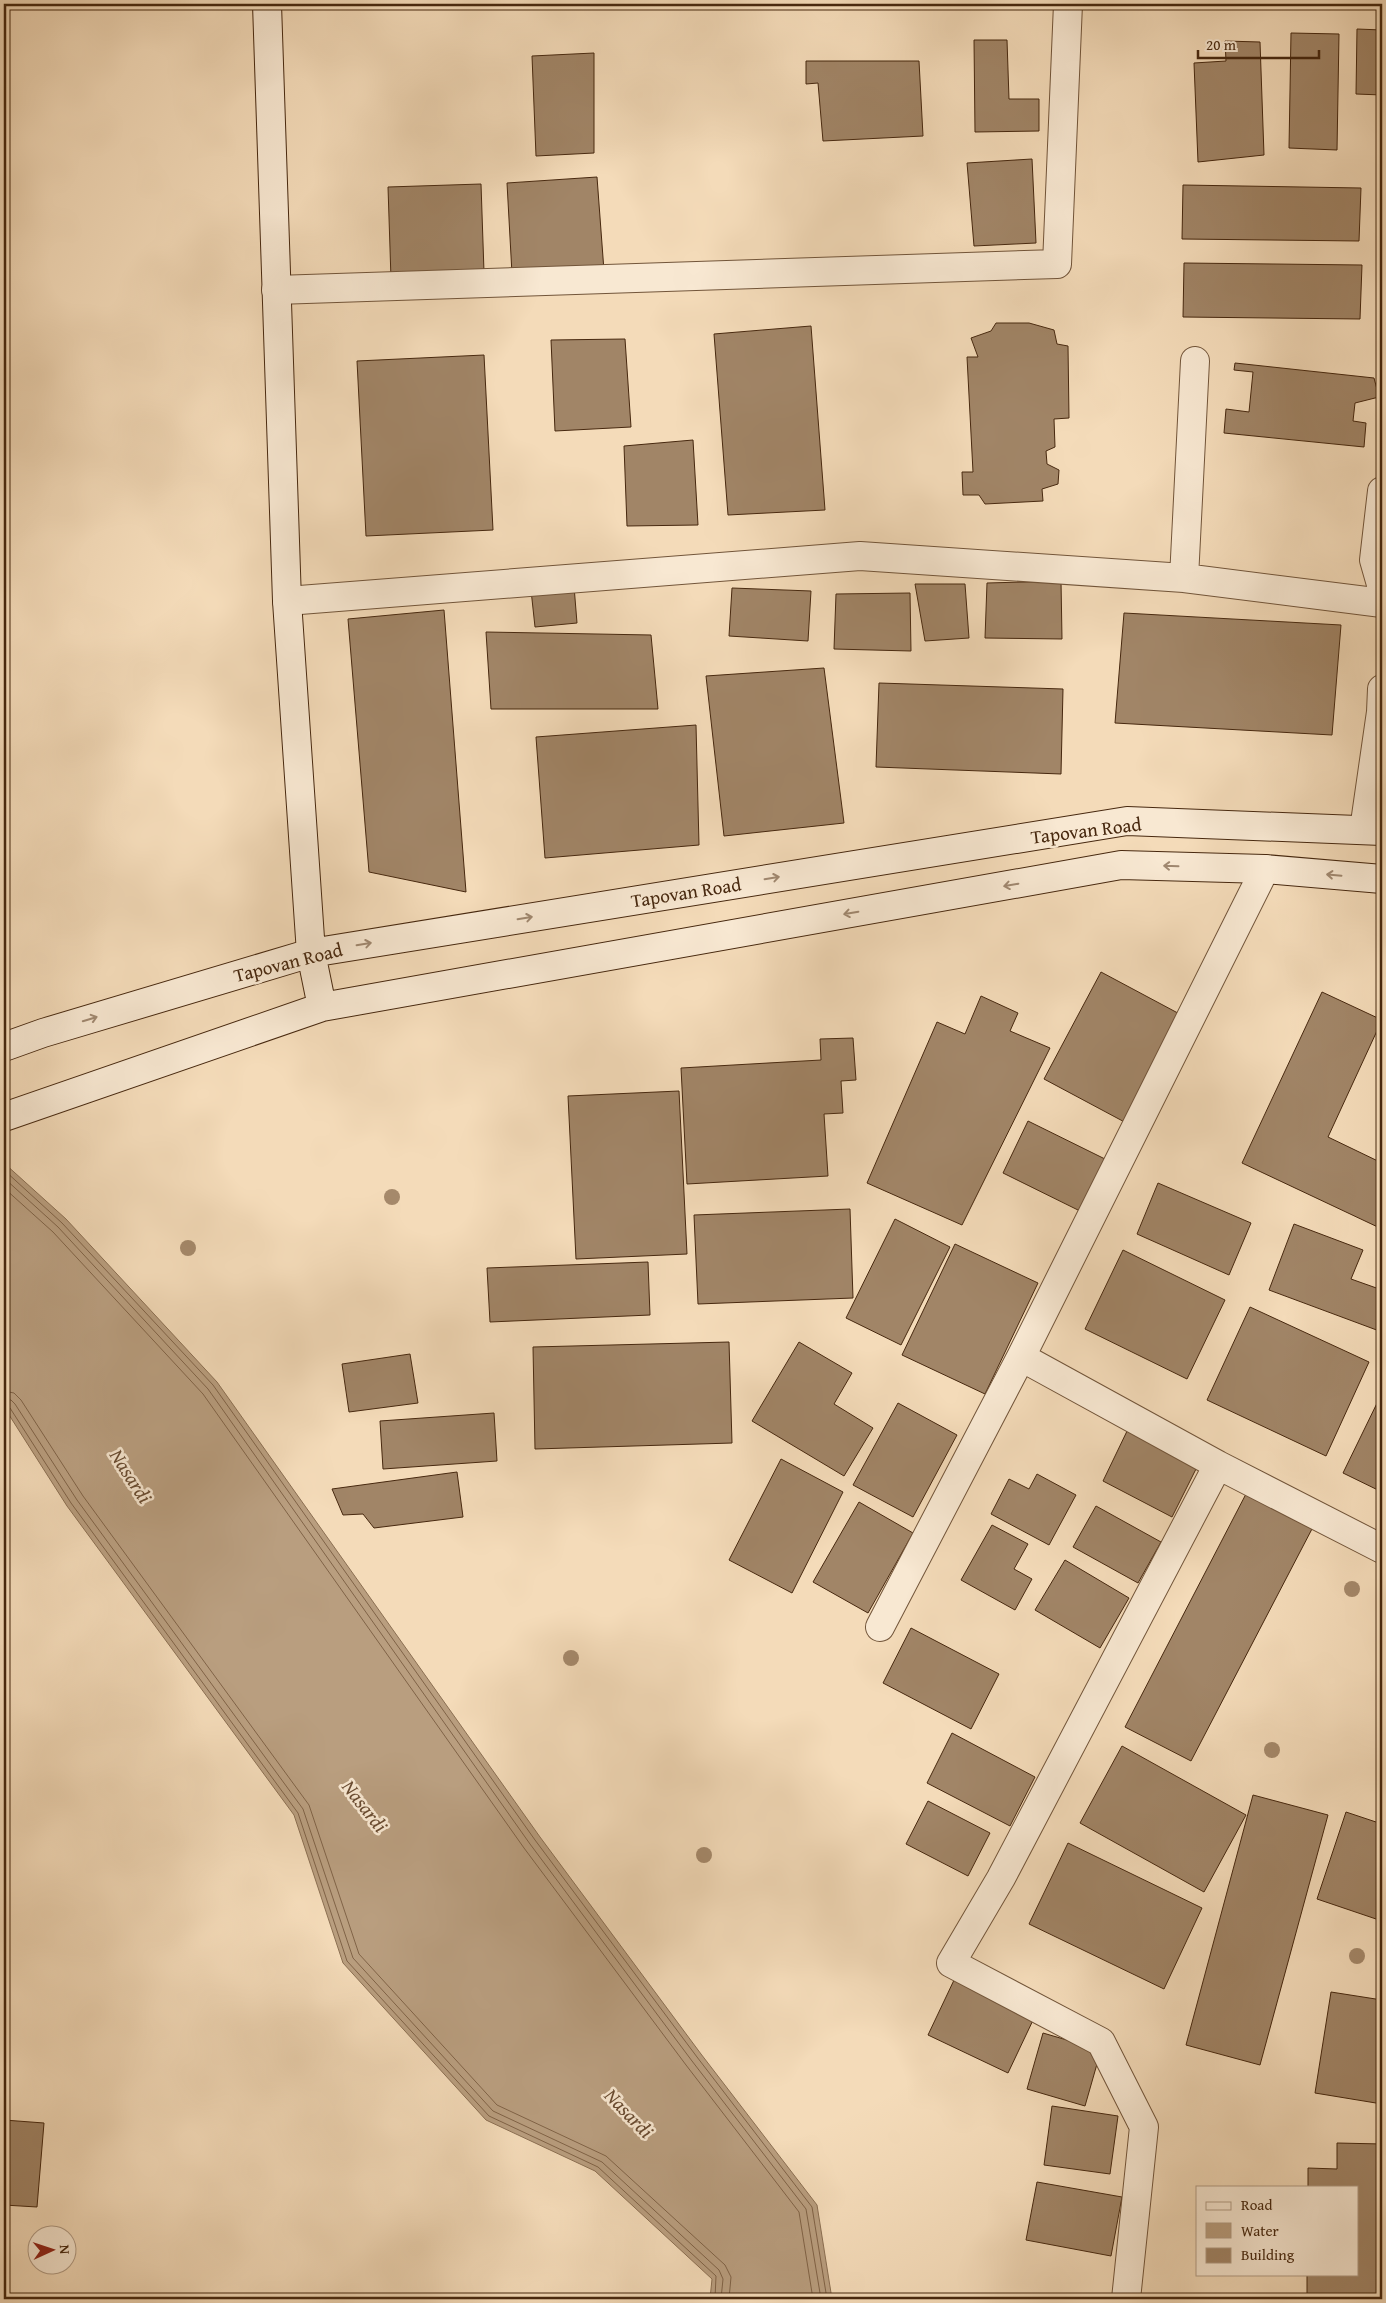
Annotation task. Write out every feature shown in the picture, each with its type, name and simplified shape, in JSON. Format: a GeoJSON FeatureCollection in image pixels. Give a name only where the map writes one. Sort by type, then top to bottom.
{"type":"FeatureCollection","features":[{"type":"Feature","properties":{"kind":"street"},"geometry":{"type":"LineString","coordinates":[[267,4],[287,602],[310,953],[322,1007]]}},
{"type":"Feature","properties":{"kind":"street"},"geometry":{"type":"LineString","coordinates":[[276,290],[1057,264],[1068,4]]}},
{"type":"Feature","properties":{"kind":"street"},"geometry":{"type":"LineString","coordinates":[[1184,578],[1196,361]]}},
{"type":"Feature","properties":{"kind":"street"},"geometry":{"type":"LineString","coordinates":[[1382,491],[1374,560],[1382,588]]}},
{"type":"Feature","properties":{"kind":"street"},"geometry":{"type":"LineString","coordinates":[[287,602],[860,556],[1184,578],[1382,602]]}},
{"type":"Feature","properties":{"kind":"street"},"geometry":{"type":"LineString","coordinates":[[1373,830],[1382,689]]}},
{"type":"Feature","properties":{"kind":"street","name":"Tapovan Road"},"geometry":{"type":"LineString","coordinates":[[4,1047],[43,1033],[310,953],[1127,821],[1373,830]]}},
{"type":"Feature","properties":{"kind":"street"},"geometry":{"type":"LineString","coordinates":[[4,1117],[322,1007],[1121,865],[1265,869],[1382,879]]}},
{"type":"Feature","properties":{"kind":"street"},"geometry":{"type":"LineString","coordinates":[[880,1627],[1020,1357],[1265,869]]}},
{"type":"Feature","properties":{"kind":"street"},"geometry":{"type":"LineString","coordinates":[[1020,1357],[1218,1465],[1382,1549]]}},
{"type":"Feature","properties":{"kind":"street"},"geometry":{"type":"LineString","coordinates":[[1126,2299],[1144,2127],[1101,2042],[951,1963],[1001,1878],[1218,1465]]}},
{"type":"Feature","properties":{"kind":"water","name":"Nasardi"},"geometry":{"type":"Polygon","coordinates":[[[4,1163],[66,1219],[217,1382],[540,1837],[701,2054],[817,2205],[832,2299],[710,2299],[712,2279],[595,2171],[486,2120],[343,1963],[294,1815],[67,1506],[4,1407],[4,1163]]]}},
{"type":"Feature","properties":{"kind":"building"},"geometry":{"type":"Polygon","coordinates":[[[4,4],[28,4],[28,5],[4,6],[4,4]]]}},
{"type":"Feature","properties":{"kind":"building"},"geometry":{"type":"Polygon","coordinates":[[[1357,29],[1382,30],[1382,95],[1356,94],[1357,29]]]}},
{"type":"Feature","properties":{"kind":"building"},"geometry":{"type":"Polygon","coordinates":[[[1291,33],[1339,34],[1337,150],[1289,148],[1291,33]]]}},
{"type":"Feature","properties":{"kind":"building"},"geometry":{"type":"Polygon","coordinates":[[[974,40],[1007,40],[1009,99],[1039,99],[1039,131],[975,132],[974,40]]]}},
{"type":"Feature","properties":{"kind":"building"},"geometry":{"type":"Polygon","coordinates":[[[1225,41],[1260,42],[1264,155],[1198,162],[1194,63],[1226,61],[1225,41]]]}},
{"type":"Feature","properties":{"kind":"building"},"geometry":{"type":"Polygon","coordinates":[[[594,53],[594,153],[536,156],[532,56],[594,53]]]}},
{"type":"Feature","properties":{"kind":"building"},"geometry":{"type":"Polygon","coordinates":[[[806,61],[919,61],[923,136],[823,141],[818,83],[806,84],[806,61]]]}},
{"type":"Feature","properties":{"kind":"building"},"geometry":{"type":"Polygon","coordinates":[[[1032,159],[1036,243],[974,246],[967,163],[1032,159]]]}},
{"type":"Feature","properties":{"kind":"building"},"geometry":{"type":"Polygon","coordinates":[[[597,177],[604,271],[512,274],[507,183],[597,177]]]}},
{"type":"Feature","properties":{"kind":"building"},"geometry":{"type":"Polygon","coordinates":[[[481,184],[484,272],[391,279],[388,187],[481,184]]]}},
{"type":"Feature","properties":{"kind":"building"},"geometry":{"type":"Polygon","coordinates":[[[1183,185],[1361,188],[1359,241],[1182,239],[1183,185]]]}},
{"type":"Feature","properties":{"kind":"building"},"geometry":{"type":"Polygon","coordinates":[[[1184,263],[1362,265],[1360,319],[1183,317],[1184,263]]]}},
{"type":"Feature","properties":{"kind":"building"},"geometry":{"type":"Polygon","coordinates":[[[996,323],[1029,323],[1054,330],[1057,344],[1068,346],[1069,418],[1054,419],[1055,447],[1046,451],[1047,464],[1059,470],[1058,484],[1042,489],[1043,501],[985,504],[979,495],[963,495],[962,472],[973,472],[967,357],[978,357],[971,338],[991,331],[996,323]]]}},
{"type":"Feature","properties":{"kind":"building"},"geometry":{"type":"Polygon","coordinates":[[[811,326],[825,510],[728,515],[714,334],[811,326]]]}},
{"type":"Feature","properties":{"kind":"building"},"geometry":{"type":"Polygon","coordinates":[[[625,339],[631,427],[555,431],[551,340],[625,339]]]}},
{"type":"Feature","properties":{"kind":"building"},"geometry":{"type":"Polygon","coordinates":[[[484,355],[493,530],[366,536],[357,361],[484,355]]]}},
{"type":"Feature","properties":{"kind":"building"},"geometry":{"type":"Polygon","coordinates":[[[1235,363],[1374,378],[1379,397],[1355,403],[1353,421],[1366,423],[1364,447],[1224,433],[1226,409],[1249,412],[1253,372],[1234,370],[1235,363]]]}},
{"type":"Feature","properties":{"kind":"building"},"geometry":{"type":"Polygon","coordinates":[[[693,440],[698,525],[627,526],[624,446],[693,440]]]}},
{"type":"Feature","properties":{"kind":"building"},"geometry":{"type":"Polygon","coordinates":[[[1061,581],[1062,639],[985,638],[987,583],[1061,581]]]}},
{"type":"Feature","properties":{"kind":"building"},"geometry":{"type":"Polygon","coordinates":[[[915,584],[965,584],[969,638],[925,641],[915,584]]]}},
{"type":"Feature","properties":{"kind":"building"},"geometry":{"type":"Polygon","coordinates":[[[574,586],[577,623],[535,627],[531,590],[574,586]]]}},
{"type":"Feature","properties":{"kind":"building"},"geometry":{"type":"Polygon","coordinates":[[[732,588],[811,591],[808,641],[729,636],[732,588]]]}},
{"type":"Feature","properties":{"kind":"building"},"geometry":{"type":"Polygon","coordinates":[[[910,593],[911,651],[834,649],[836,594],[910,593]]]}},
{"type":"Feature","properties":{"kind":"building"},"geometry":{"type":"Polygon","coordinates":[[[444,610],[466,892],[369,872],[348,619],[444,610]]]}},
{"type":"Feature","properties":{"kind":"building"},"geometry":{"type":"Polygon","coordinates":[[[1124,613],[1341,625],[1332,735],[1115,723],[1124,613]]]}},
{"type":"Feature","properties":{"kind":"building"},"geometry":{"type":"Polygon","coordinates":[[[486,632],[651,635],[658,709],[491,709],[486,632]]]}},
{"type":"Feature","properties":{"kind":"building"},"geometry":{"type":"Polygon","coordinates":[[[824,668],[844,823],[724,836],[706,676],[824,668]]]}},
{"type":"Feature","properties":{"kind":"building"},"geometry":{"type":"Polygon","coordinates":[[[879,683],[1063,689],[1061,774],[876,767],[879,683]]]}},
{"type":"Feature","properties":{"kind":"building"},"geometry":{"type":"Polygon","coordinates":[[[696,725],[699,845],[545,858],[536,737],[696,725]]]}},
{"type":"Feature","properties":{"kind":"building"},"geometry":{"type":"Polygon","coordinates":[[[1101,972],[1189,1019],[1132,1126],[1044,1079],[1101,972]]]}},
{"type":"Feature","properties":{"kind":"building"},"geometry":{"type":"Polygon","coordinates":[[[1322,992],[1382,1020],[1328,1137],[1382,1163],[1382,1229],[1242,1163],[1322,992]]]}},
{"type":"Feature","properties":{"kind":"building"},"geometry":{"type":"Polygon","coordinates":[[[981,996],[1018,1013],[1010,1031],[1050,1048],[962,1225],[867,1183],[937,1022],[965,1034],[981,996]]]}},
{"type":"Feature","properties":{"kind":"building"},"geometry":{"type":"Polygon","coordinates":[[[853,1038],[856,1080],[841,1081],[843,1113],[824,1114],[828,1176],[687,1184],[681,1068],[821,1060],[820,1039],[853,1038]]]}},
{"type":"Feature","properties":{"kind":"building"},"geometry":{"type":"Polygon","coordinates":[[[679,1091],[687,1254],[576,1259],[568,1096],[679,1091]]]}},
{"type":"Feature","properties":{"kind":"building"},"geometry":{"type":"Polygon","coordinates":[[[1028,1121],[1107,1160],[1082,1212],[1003,1173],[1028,1121]]]}},
{"type":"Feature","properties":{"kind":"building"},"geometry":{"type":"Polygon","coordinates":[[[1158,1183],[1251,1223],[1229,1275],[1137,1234],[1158,1183]]]}},
{"type":"Feature","properties":{"kind":"building"},"geometry":{"type":"Polygon","coordinates":[[[850,1209],[853,1298],[698,1304],[694,1215],[850,1209]]]}},
{"type":"Feature","properties":{"kind":"building"},"geometry":{"type":"Polygon","coordinates":[[[895,1219],[950,1247],[901,1345],[846,1318],[895,1219]]]}},
{"type":"Feature","properties":{"kind":"building"},"geometry":{"type":"Polygon","coordinates":[[[1294,1224],[1363,1250],[1351,1279],[1382,1290],[1382,1332],[1269,1290],[1294,1224]]]}},
{"type":"Feature","properties":{"kind":"building"},"geometry":{"type":"Polygon","coordinates":[[[955,1244],[1038,1283],[985,1394],[902,1355],[955,1244]]]}},
{"type":"Feature","properties":{"kind":"building"},"geometry":{"type":"Polygon","coordinates":[[[1123,1250],[1225,1300],[1187,1379],[1085,1329],[1123,1250]]]}},
{"type":"Feature","properties":{"kind":"building"},"geometry":{"type":"Polygon","coordinates":[[[648,1262],[650,1315],[490,1322],[487,1268],[648,1262]]]}},
{"type":"Feature","properties":{"kind":"building"},"geometry":{"type":"Polygon","coordinates":[[[1250,1307],[1369,1362],[1326,1456],[1207,1400],[1250,1307]]]}},
{"type":"Feature","properties":{"kind":"building"},"geometry":{"type":"Polygon","coordinates":[[[729,1342],[732,1443],[535,1449],[533,1347],[729,1342]]]}},
{"type":"Feature","properties":{"kind":"building"},"geometry":{"type":"Polygon","coordinates":[[[799,1342],[852,1373],[834,1404],[873,1428],[844,1476],[752,1421],[799,1342]]]}},
{"type":"Feature","properties":{"kind":"building"},"geometry":{"type":"Polygon","coordinates":[[[410,1354],[418,1403],[349,1412],[342,1364],[410,1354]]]}},
{"type":"Feature","properties":{"kind":"building"},"geometry":{"type":"Polygon","coordinates":[[[1382,1396],[1382,1492],[1343,1473],[1382,1396]]]}},
{"type":"Feature","properties":{"kind":"building"},"geometry":{"type":"Polygon","coordinates":[[[898,1403],[957,1435],[913,1517],[853,1485],[898,1403]]]}},
{"type":"Feature","properties":{"kind":"building"},"geometry":{"type":"Polygon","coordinates":[[[494,1413],[497,1461],[383,1469],[380,1421],[494,1413]]]}},
{"type":"Feature","properties":{"kind":"building"},"geometry":{"type":"Polygon","coordinates":[[[1129,1427],[1199,1463],[1172,1517],[1103,1481],[1129,1427]]]}},
{"type":"Feature","properties":{"kind":"building"},"geometry":{"type":"Polygon","coordinates":[[[781,1459],[843,1492],[792,1593],[729,1560],[781,1459]]]}},
{"type":"Feature","properties":{"kind":"building"},"geometry":{"type":"Polygon","coordinates":[[[457,1472],[463,1517],[374,1528],[363,1514],[343,1515],[332,1489],[457,1472]]]}},
{"type":"Feature","properties":{"kind":"building"},"geometry":{"type":"Polygon","coordinates":[[[1037,1474],[1076,1495],[1049,1545],[991,1514],[1009,1479],[1029,1489],[1037,1474]]]}},
{"type":"Feature","properties":{"kind":"building"},"geometry":{"type":"Polygon","coordinates":[[[1247,1492],[1313,1527],[1191,1761],[1125,1727],[1247,1492]]]}},
{"type":"Feature","properties":{"kind":"building"},"geometry":{"type":"Polygon","coordinates":[[[859,1502],[913,1533],[868,1613],[813,1582],[859,1502]]]}},
{"type":"Feature","properties":{"kind":"building"},"geometry":{"type":"Polygon","coordinates":[[[1096,1506],[1161,1542],[1138,1583],[1073,1547],[1096,1506]]]}},
{"type":"Feature","properties":{"kind":"building"},"geometry":{"type":"Polygon","coordinates":[[[992,1525],[1028,1544],[1014,1569],[1032,1579],[1015,1610],[961,1580],[992,1525]]]}},
{"type":"Feature","properties":{"kind":"building"},"geometry":{"type":"Polygon","coordinates":[[[1065,1560],[1129,1598],[1100,1648],[1035,1610],[1065,1560]]]}},
{"type":"Feature","properties":{"kind":"building"},"geometry":{"type":"Polygon","coordinates":[[[911,1628],[999,1674],[971,1729],[883,1683],[911,1628]]]}},
{"type":"Feature","properties":{"kind":"building"},"geometry":{"type":"Polygon","coordinates":[[[952,1733],[1035,1777],[1010,1826],[927,1783],[952,1733]]]}},
{"type":"Feature","properties":{"kind":"building"},"geometry":{"type":"Polygon","coordinates":[[[1122,1746],[1246,1815],[1204,1892],[1080,1823],[1122,1746]]]}},
{"type":"Feature","properties":{"kind":"building"},"geometry":{"type":"Polygon","coordinates":[[[1253,1795],[1328,1815],[1260,2065],[1186,2045],[1253,1795]]]}},
{"type":"Feature","properties":{"kind":"building"},"geometry":{"type":"Polygon","coordinates":[[[928,1801],[990,1833],[968,1876],[906,1844],[928,1801]]]}},
{"type":"Feature","properties":{"kind":"building"},"geometry":{"type":"Polygon","coordinates":[[[1346,1812],[1382,1824],[1382,1921],[1317,1899],[1346,1812]]]}},
{"type":"Feature","properties":{"kind":"building"},"geometry":{"type":"Polygon","coordinates":[[[1068,1843],[1202,1908],[1164,1989],[1029,1924],[1068,1843]]]}},
{"type":"Feature","properties":{"kind":"building"},"geometry":{"type":"Polygon","coordinates":[[[955,1978],[1035,2016],[1008,2073],[928,2035],[955,1978]]]}},
{"type":"Feature","properties":{"kind":"building"},"geometry":{"type":"Polygon","coordinates":[[[1331,1992],[1382,2000],[1382,2104],[1315,2093],[1331,1992]]]}},
{"type":"Feature","properties":{"kind":"building"},"geometry":{"type":"Polygon","coordinates":[[[1043,2033],[1101,2050],[1085,2106],[1027,2089],[1043,2033]]]}},
{"type":"Feature","properties":{"kind":"building"},"geometry":{"type":"Polygon","coordinates":[[[1052,2106],[1118,2116],[1110,2174],[1044,2165],[1052,2106]]]}},
{"type":"Feature","properties":{"kind":"building"},"geometry":{"type":"Polygon","coordinates":[[[4,2120],[44,2123],[37,2207],[4,2205],[4,2120]]]}},
{"type":"Feature","properties":{"kind":"building"},"geometry":{"type":"Polygon","coordinates":[[[1337,2143],[1382,2144],[1382,2295],[1307,2294],[1307,2276],[1358,2276],[1358,2186],[1308,2186],[1308,2168],[1337,2169],[1337,2143]]]}},
{"type":"Feature","properties":{"kind":"building"},"geometry":{"type":"Polygon","coordinates":[[[1037,2182],[1122,2197],[1111,2256],[1026,2240],[1037,2182]]]}}]}
